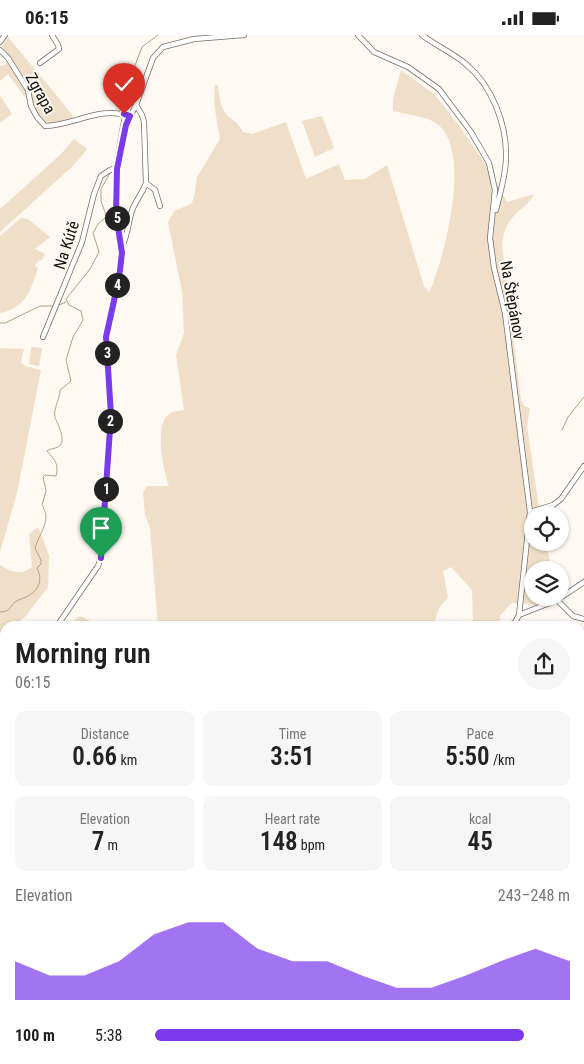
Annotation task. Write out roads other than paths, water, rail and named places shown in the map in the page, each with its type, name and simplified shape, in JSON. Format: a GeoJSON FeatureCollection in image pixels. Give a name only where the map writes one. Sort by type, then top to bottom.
{"type":"FeatureCollection","features":[{"type":"Feature","properties":{"kind":"street"},"geometry":{"type":"LineString","coordinates":[[0,42],[5,35]]}},
{"type":"Feature","properties":{"kind":"street"},"geometry":{"type":"LineString","coordinates":[[40,63],[58,49],[58,45],[52,35]]}},
{"type":"Feature","properties":{"kind":"street"},"geometry":{"type":"LineString","coordinates":[[60,621],[98,566],[101,558],[111,415],[106,337],[119,278],[121,248],[116,214],[114,169],[126,125],[136,105],[153,58],[163,47],[194,39],[244,35]]}},
{"type":"Feature","properties":{"kind":"street","name":"Na Štěpánov"},"geometry":{"type":"LineString","coordinates":[[358,35],[374,52],[408,67],[439,89],[471,133],[489,163],[495,190],[490,238],[494,268],[505,313],[529,506]]}},
{"type":"Feature","properties":{"kind":"street"},"geometry":{"type":"LineString","coordinates":[[424,36],[467,65],[485,85],[497,106],[506,157],[503,182],[493,218]]}},
{"type":"Feature","properties":{"kind":"street","name":"Zgrapa"},"geometry":{"type":"LineString","coordinates":[[0,50],[8,58],[28,90],[31,106],[45,126],[58,126],[91,115],[113,112],[130,116]]}},
{"type":"Feature","properties":{"kind":"street"},"geometry":{"type":"LineString","coordinates":[[121,248],[127,236],[134,205],[143,192],[146,183],[144,122],[136,105]]}},
{"type":"Feature","properties":{"kind":"street","name":"Na Kútě"},"geometry":{"type":"LineString","coordinates":[[43,337],[82,242],[94,194],[101,176],[114,169]]}},
{"type":"Feature","properties":{"kind":"street"},"geometry":{"type":"LineString","coordinates":[[146,183],[155,189],[160,206]]}},
{"type":"Feature","properties":{"kind":"street"},"geometry":{"type":"LineString","coordinates":[[550,506],[561,499],[584,466]]}},
{"type":"Feature","properties":{"kind":"street","name":"Na Štěpánov"},"geometry":{"type":"LineString","coordinates":[[520,615],[526,551]]}},
{"type":"Feature","properties":{"kind":"street"},"geometry":{"type":"LineString","coordinates":[[569,592],[584,582]]}},
{"type":"Feature","properties":{"kind":"street"},"geometry":{"type":"LineString","coordinates":[[516,621],[520,615],[542,606]]}},
{"type":"Feature","properties":{"kind":"street"},"geometry":{"type":"LineString","coordinates":[[563,606],[573,616],[584,619]]}},
{"type":"Feature","properties":{"kind":"waterway"},"geometry":{"type":"LineString","coordinates":[[113,168],[128,84],[142,47],[158,35]]}},
{"type":"Feature","properties":{"kind":"waterway"},"geometry":{"type":"LineString","coordinates":[[0,612],[8,610],[15,602],[30,595],[39,585],[40,577],[37,568],[41,564],[41,560],[35,548],[46,516],[42,505],[46,491],[43,477],[45,475],[56,476],[57,472],[56,462],[47,451],[58,447],[62,441],[55,411],[60,390],[71,381],[66,360],[73,337],[83,320],[81,311],[69,305],[66,299],[90,269],[99,252],[93,233],[106,215],[101,201],[101,189],[111,171]]}},
{"type":"Feature","properties":{"kind":"waterway"},"geometry":{"type":"LineString","coordinates":[[59,305],[66,302]]}},
{"type":"Feature","properties":{"kind":"waterway"},"geometry":{"type":"LineString","coordinates":[[0,323],[5,323],[40,306],[52,306]]}},
{"type":"Feature","properties":{"kind":"waterway"},"geometry":{"type":"LineString","coordinates":[[562,430],[568,417],[584,397]]}}]}
